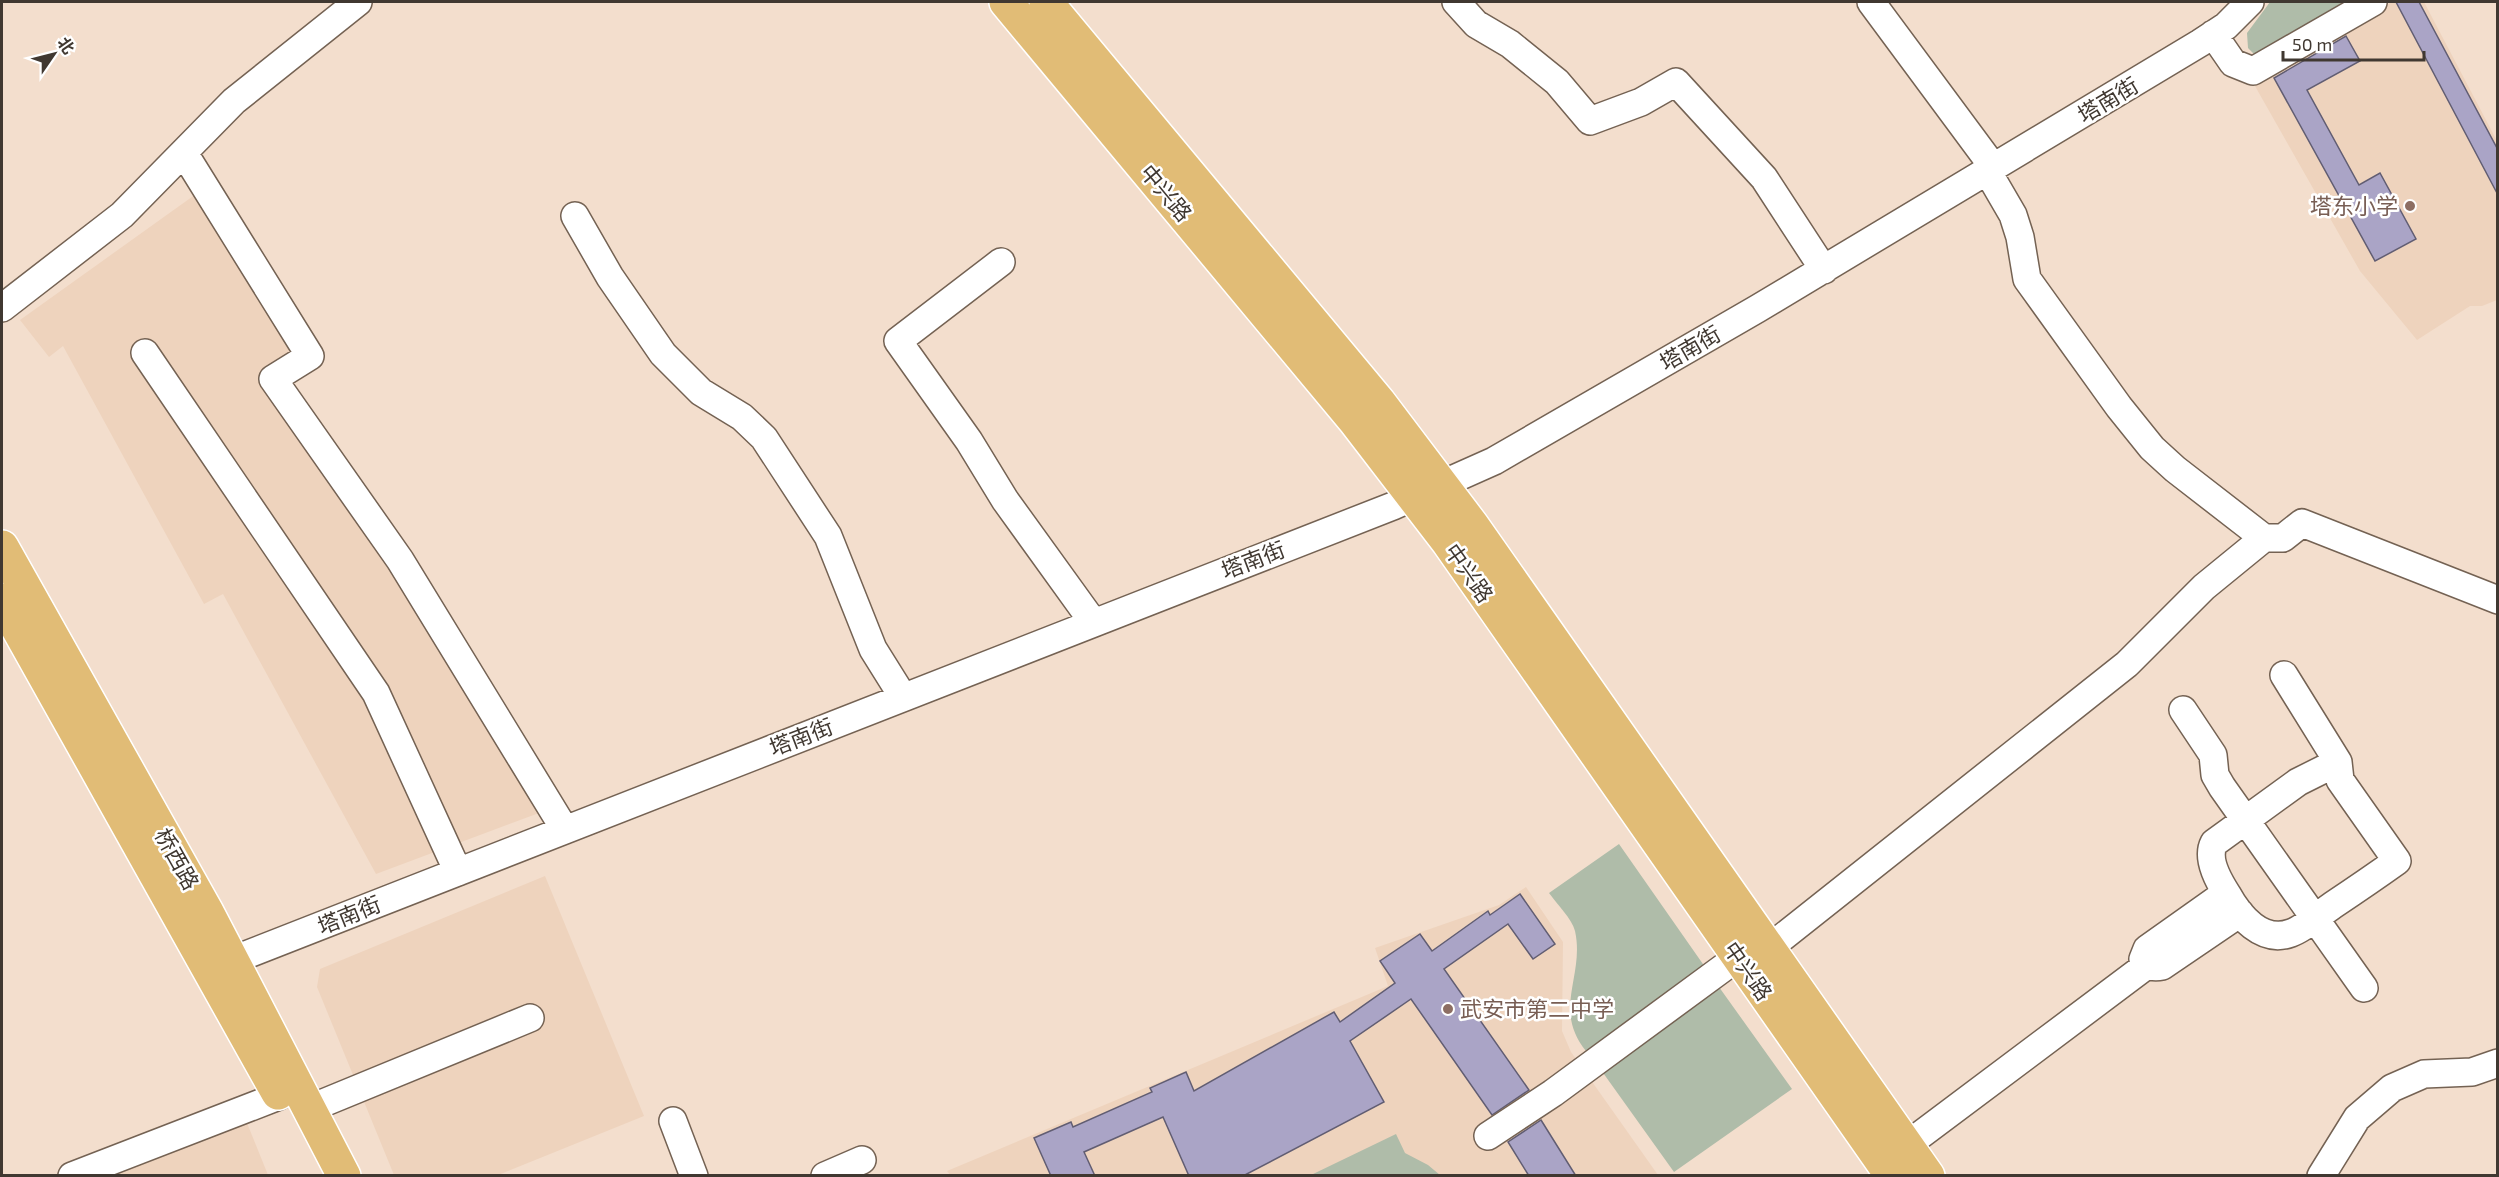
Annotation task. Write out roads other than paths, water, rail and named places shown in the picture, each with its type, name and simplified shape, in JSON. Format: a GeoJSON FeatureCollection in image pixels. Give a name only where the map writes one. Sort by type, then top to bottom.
{"type":"FeatureCollection","features":[{"type":"Feature","properties":{"kind":"main road","name":"中兴路"},"geometry":{"type":"LineString","coordinates":[[1006,2],[1348,411],[1428,491],[1769,948],[1929,1176]]}},
{"type":"Feature","properties":{"kind":"main road","name":"中兴路"},"geometry":{"type":"LineString","coordinates":[[1046,2],[1379,402],[1428,491],[1738,957],[1892,1176]]}},
{"type":"Feature","properties":{"kind":"main road","name":"桥西路"},"geometry":{"type":"LineString","coordinates":[[2,547],[233,960],[344,1176]]}},
{"type":"Feature","properties":{"kind":"main road","name":"桥西路"},"geometry":{"type":"LineString","coordinates":[[2,600],[279,1096],[321,1176]]}},
{"type":"Feature","properties":{"kind":"street"},"geometry":{"type":"LineString","coordinates":[[2,308],[122,214],[234,101],[358,2]]}},
{"type":"Feature","properties":{"kind":"street"},"geometry":{"type":"LineString","coordinates":[[1456,2],[1476,24],[1510,44],[1557,82],[1590,121],[1641,102],[1676,82],[1764,178],[1824,270]]}},
{"type":"Feature","properties":{"kind":"street"},"geometry":{"type":"LineString","coordinates":[[1871,2],[1991,170],[2013,215],[2020,237],[2026,279],[2119,407],[2152,448],[2175,469],[2264,537],[2283,538],[2302,523],[2498,600]]}},
{"type":"Feature","properties":{"kind":"street","name":"塔南街"},"geometry":{"type":"LineString","coordinates":[[233,960],[1428,491],[1494,461],[1824,270],[1991,170],[2213,34],[2250,2]]}},
{"type":"Feature","properties":{"kind":"street"},"geometry":{"type":"LineString","coordinates":[[2213,34],[2233,63],[2253,70],[2373,2]]}},
{"type":"Feature","properties":{"kind":"street"},"geometry":{"type":"LineString","coordinates":[[184,153],[310,356],[273,379],[400,560],[565,830]]}},
{"type":"Feature","properties":{"kind":"street"},"geometry":{"type":"LineString","coordinates":[[575,216],[610,277],[663,354],[701,392],[742,417],[765,438],[828,536],[873,649],[903,697]]}},
{"type":"Feature","properties":{"kind":"street"},"geometry":{"type":"LineString","coordinates":[[1001,262],[898,341],[969,441],[1005,500],[1093,622]]}},
{"type":"Feature","properties":{"kind":"street"},"geometry":{"type":"LineString","coordinates":[[145,353],[376,693],[458,872]]}},
{"type":"Feature","properties":{"kind":"street"},"geometry":{"type":"LineString","coordinates":[[1769,948],[2127,664],[2204,587],[2264,537]]}},
{"type":"Feature","properties":{"kind":"street"},"geometry":{"type":"LineString","coordinates":[[2284,675],[2338,762],[2340,780],[2397,861],[2291,933],[2270,934],[2257,929],[2233,903],[2211,858],[2210,850],[2214,843],[2298,782],[2338,762]]}},
{"type":"Feature","properties":{"kind":"street"},"geometry":{"type":"LineString","coordinates":[[2183,710],[2213,754],[2218,781],[2364,988]]}},
{"type":"Feature","properties":{"kind":"street"},"geometry":{"type":"LineString","coordinates":[[1907,1145],[2147,965],[2143,959],[2147,949],[2233,903]]}},
{"type":"Feature","properties":{"kind":"street"},"geometry":{"type":"LineString","coordinates":[[1488,1136],[1553,1093],[1738,957]]}},
{"type":"Feature","properties":{"kind":"street"},"geometry":{"type":"LineString","coordinates":[[311,1108],[530,1018]]}},
{"type":"Feature","properties":{"kind":"street"},"geometry":{"type":"LineString","coordinates":[[2321,1176],[2357,1118],[2399,1084],[2424,1074],[2472,1072],[2498,1063]]}},
{"type":"Feature","properties":{"kind":"street"},"geometry":{"type":"LineString","coordinates":[[72,1176],[279,1096]]}},
{"type":"Feature","properties":{"kind":"street"},"geometry":{"type":"LineString","coordinates":[[673,1121],[694,1176]]}},
{"type":"Feature","properties":{"kind":"street"},"geometry":{"type":"LineString","coordinates":[[825,1176],[861,1160]]}},
{"type":"Feature","properties":{"kind":"place","name":"塔东小学"},"geometry":{"type":"Point","coordinates":[2410,206]}},
{"type":"Feature","properties":{"kind":"place","name":"武安市第二中学"},"geometry":{"type":"Point","coordinates":[1448,1009]}}]}
